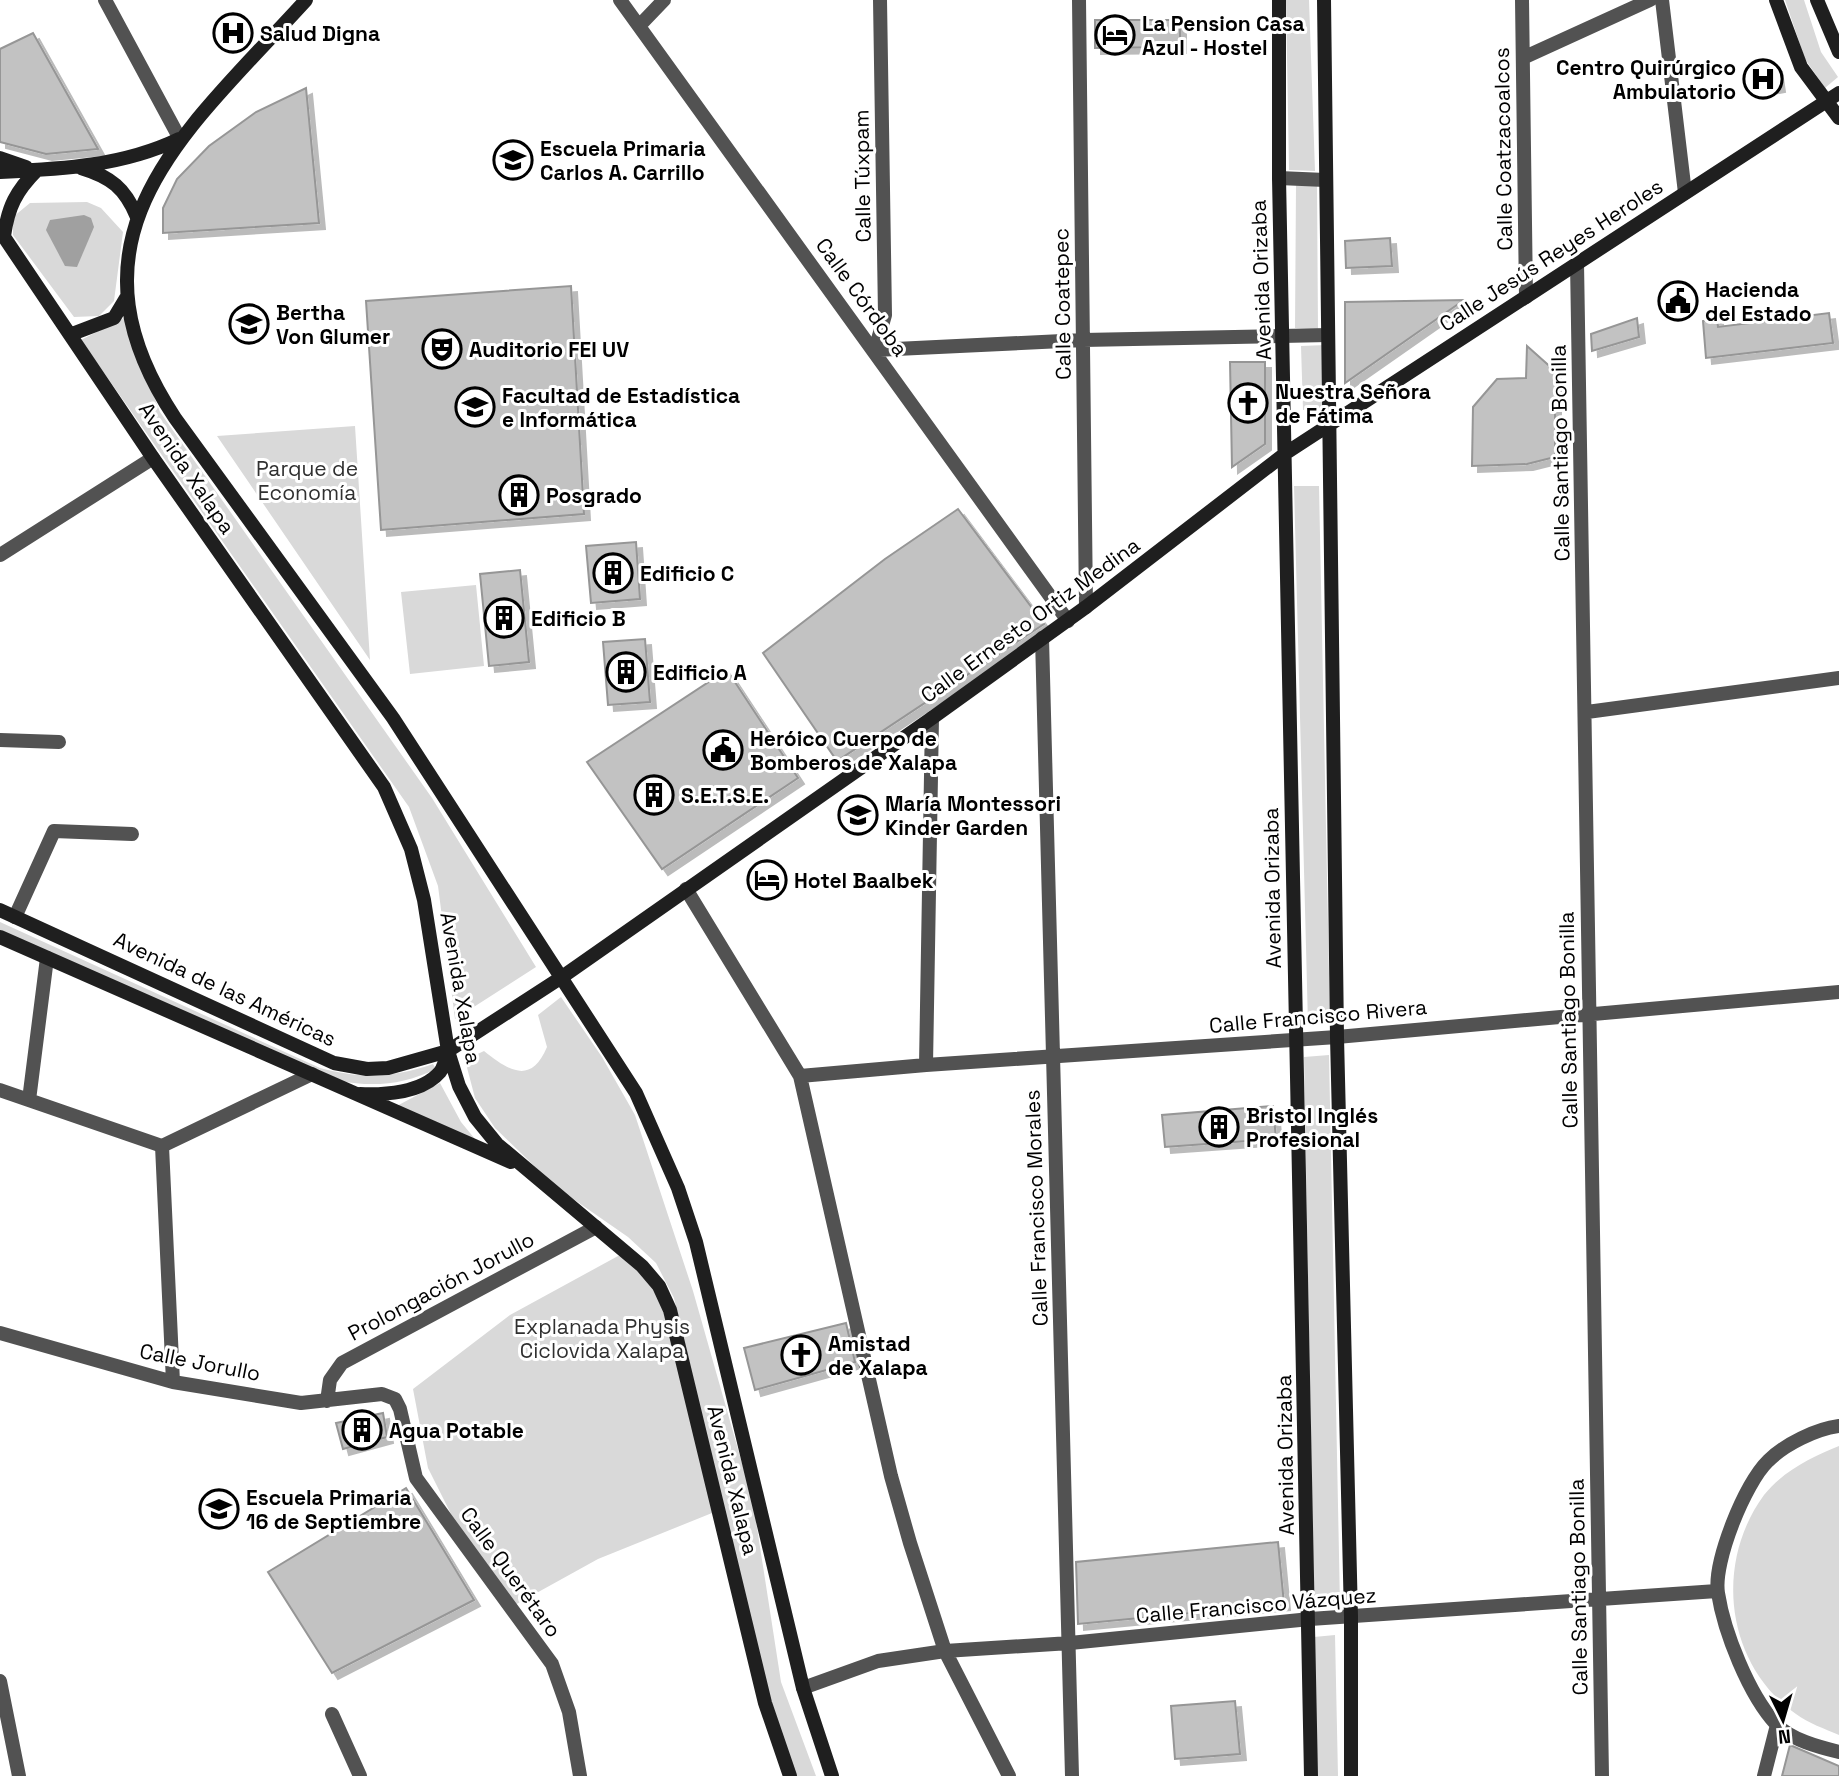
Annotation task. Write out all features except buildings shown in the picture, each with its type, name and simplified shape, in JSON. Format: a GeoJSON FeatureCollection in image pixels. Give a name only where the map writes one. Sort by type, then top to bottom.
{"type":"FeatureCollection","features":[{"type":"Feature","properties":{"kind":"main road"},"geometry":{"type":"LineString","coordinates":[[0,172],[78,167],[149,154],[180,139],[306,0]]}},
{"type":"Feature","properties":{"kind":"main road","name":"Avenida Orizaba"},"geometry":{"type":"LineString","coordinates":[[1279,0],[1279,178],[1310,1619],[1311,1776]]}},
{"type":"Feature","properties":{"kind":"main road"},"geometry":{"type":"LineString","coordinates":[[1324,0],[1337,1037],[1352,1617],[1351,1776]]}},
{"type":"Feature","properties":{"kind":"main road"},"geometry":{"type":"LineString","coordinates":[[1776,0],[1801,67],[1839,118]]}},
{"type":"Feature","properties":{"kind":"main road"},"geometry":{"type":"LineString","coordinates":[[1817,0],[1839,52]]}},
{"type":"Feature","properties":{"kind":"main road","name":"Calle Jesús Reyes Heroles"},"geometry":{"type":"LineString","coordinates":[[1286,453],[1839,93]]}},
{"type":"Feature","properties":{"kind":"main road","name":"Avenida Xalapa"},"geometry":{"type":"LineString","coordinates":[[180,139],[137,217],[128,242],[126,298],[140,354],[155,388],[393,718],[636,1093],[678,1188],[711,1300],[803,1688],[832,1776]]}},
{"type":"Feature","properties":{"kind":"main road"},"geometry":{"type":"LineString","coordinates":[[0,158],[37,170]]}},
{"type":"Feature","properties":{"kind":"main road"},"geometry":{"type":"LineString","coordinates":[[78,167],[104,175],[118,184],[129,196],[137,217]]}},
{"type":"Feature","properties":{"kind":"main road"},"geometry":{"type":"LineString","coordinates":[[2,233],[8,208],[19,189],[37,170]]}},
{"type":"Feature","properties":{"kind":"main road","name":"Avenida Xalapa"},"geometry":{"type":"LineString","coordinates":[[2,233],[153,458],[384,787],[411,849],[424,900],[449,1051],[459,1086],[475,1118],[498,1144],[642,1266],[659,1286],[670,1310],[765,1703],[790,1776]]}},
{"type":"Feature","properties":{"kind":"main road"},"geometry":{"type":"LineString","coordinates":[[72,334],[114,318],[126,298]]}},
{"type":"Feature","properties":{"kind":"main road","name":"Calle Ernesto Ortiz Medina"},"geometry":{"type":"LineString","coordinates":[[449,1051],[562,977],[1068,621],[1286,453]]}},
{"type":"Feature","properties":{"kind":"main road","name":"Avenida de las Américas"},"geometry":{"type":"LineString","coordinates":[[0,910],[334,1063],[367,1069],[387,1068],[449,1051]]}},
{"type":"Feature","properties":{"kind":"main road","name":"Avenida de las Américas"},"geometry":{"type":"LineString","coordinates":[[0,937],[529,1169]]}},
{"type":"Feature","properties":{"kind":"main road","name":"Avenida de las Américas"},"geometry":{"type":"LineString","coordinates":[[351,1093],[398,1092],[426,1083],[440,1072],[449,1051]]}},
{"type":"Feature","properties":{"kind":"street"},"geometry":{"type":"LineString","coordinates":[[105,0],[180,139]]}},
{"type":"Feature","properties":{"kind":"street","name":"Calle Córdoba"},"geometry":{"type":"LineString","coordinates":[[621,0],[1068,621]]}},
{"type":"Feature","properties":{"kind":"street"},"geometry":{"type":"LineString","coordinates":[[640,25],[664,0]]}},
{"type":"Feature","properties":{"kind":"street","name":"Calle Túxpam"},"geometry":{"type":"LineString","coordinates":[[875,350],[885,315],[880,0]]}},
{"type":"Feature","properties":{"kind":"street","name":"Calle Coatepec"},"geometry":{"type":"LineString","coordinates":[[1079,0],[1086,607]]}},
{"type":"Feature","properties":{"kind":"street","name":"Calle Coatzacoalcos"},"geometry":{"type":"LineString","coordinates":[[1522,0],[1526,297]]}},
{"type":"Feature","properties":{"kind":"street"},"geometry":{"type":"LineString","coordinates":[[1523,58],[1650,0]]}},
{"type":"Feature","properties":{"kind":"street"},"geometry":{"type":"LineString","coordinates":[[1662,0],[1685,193]]}},
{"type":"Feature","properties":{"kind":"street"},"geometry":{"type":"LineString","coordinates":[[1279,178],[1325,180]]}},
{"type":"Feature","properties":{"kind":"street","name":"Calle Santiago Bonilla"},"geometry":{"type":"LineString","coordinates":[[1577,263],[1587,712],[1589,1014],[1602,1776]]}},
{"type":"Feature","properties":{"kind":"street"},"geometry":{"type":"LineString","coordinates":[[875,350],[1083,340],[1328,335]]}},
{"type":"Feature","properties":{"kind":"street"},"geometry":{"type":"LineString","coordinates":[[0,555],[153,458]]}},
{"type":"Feature","properties":{"kind":"street","name":"Calle Francisco Morales"},"geometry":{"type":"LineString","coordinates":[[1042,638],[1072,1776]]}},
{"type":"Feature","properties":{"kind":"street"},"geometry":{"type":"LineString","coordinates":[[1587,712],[1839,678]]}},
{"type":"Feature","properties":{"kind":"street"},"geometry":{"type":"LineString","coordinates":[[926,1065],[932,718]]}},
{"type":"Feature","properties":{"kind":"street"},"geometry":{"type":"LineString","coordinates":[[0,740],[59,742]]}},
{"type":"Feature","properties":{"kind":"street"},"geometry":{"type":"LineString","coordinates":[[15,917],[54,831],[132,834]]}},
{"type":"Feature","properties":{"kind":"street"},"geometry":{"type":"LineString","coordinates":[[686,889],[800,1076],[891,1476],[946,1651],[1009,1776]]}},
{"type":"Feature","properties":{"kind":"street"},"geometry":{"type":"LineString","coordinates":[[29,1100],[47,958]]}},
{"type":"Feature","properties":{"kind":"street","name":"Calle Francisco Rivera"},"geometry":{"type":"LineString","coordinates":[[800,1076],[1337,1037],[1839,992]]}},
{"type":"Feature","properties":{"kind":"street"},"geometry":{"type":"LineString","coordinates":[[0,1090],[162,1146],[312,1074]]}},
{"type":"Feature","properties":{"kind":"street"},"geometry":{"type":"LineString","coordinates":[[162,1146],[173,1382]]}},
{"type":"Feature","properties":{"kind":"street","name":"Prolongación Jorullo"},"geometry":{"type":"LineString","coordinates":[[327,1401],[330,1380],[342,1363],[596,1227]]}},
{"type":"Feature","properties":{"kind":"street","name":"Calle Jorullo"},"geometry":{"type":"LineString","coordinates":[[0,1333],[173,1382],[301,1403],[382,1394],[395,1399]]}},
{"type":"Feature","properties":{"kind":"street","name":"Calle Querétaro"},"geometry":{"type":"LineString","coordinates":[[395,1399],[400,1409],[416,1478],[552,1664],[569,1712],[579,1776]]}},
{"type":"Feature","properties":{"kind":"street"},"geometry":{"type":"LineString","coordinates":[[1839,1426],[1799,1440],[1768,1461],[1754,1480],[1720,1558],[1717,1591],[1730,1638],[1751,1685],[1777,1725],[1811,1744],[1839,1752]]}},
{"type":"Feature","properties":{"kind":"street","name":"Calle Francisco Vázquez"},"geometry":{"type":"LineString","coordinates":[[803,1688],[878,1661],[946,1651],[1070,1643],[1310,1619],[1717,1591]]}},
{"type":"Feature","properties":{"kind":"street"},"geometry":{"type":"LineString","coordinates":[[0,1681],[19,1776]]}},
{"type":"Feature","properties":{"kind":"street"},"geometry":{"type":"LineString","coordinates":[[332,1714],[360,1776]]}},
{"type":"Feature","properties":{"kind":"street"},"geometry":{"type":"LineString","coordinates":[[1764,1776],[1777,1725]]}},
{"type":"Feature","properties":{"kind":"green space"},"geometry":{"type":"Polygon","coordinates":[[[1286,0],[1309,0],[1315,171],[1289,170],[1286,0]]]}},
{"type":"Feature","properties":{"kind":"green space"},"geometry":{"type":"Polygon","coordinates":[[[1785,0],[1804,0],[1821,52],[1838,77],[1825,88],[1805,59],[1785,0]]]}},
{"type":"Feature","properties":{"kind":"green space"},"geometry":{"type":"Polygon","coordinates":[[[1296,185],[1317,186],[1318,329],[1295,328],[1296,185]]]}},
{"type":"Feature","properties":{"kind":"green space"},"geometry":{"type":"Polygon","coordinates":[[[87,202],[101,208],[123,232],[114,301],[99,316],[74,317],[13,235],[13,217],[30,203],[87,202]]]}},
{"type":"Feature","properties":{"kind":"green space"},"geometry":{"type":"Polygon","coordinates":[[[124,318],[160,412],[432,798],[536,967],[455,1019],[438,886],[409,807],[81,340],[124,318]]]}},
{"type":"Feature","properties":{"kind":"green space"},"geometry":{"type":"Polygon","coordinates":[[[1326,345],[1328,407],[1303,410],[1301,346],[1326,345]]]}},
{"type":"Feature","properties":{"kind":"green space","name":"Parque de Economía"},"geometry":{"type":"Polygon","coordinates":[[[355,426],[370,660],[217,436],[355,426]]]}},
{"type":"Feature","properties":{"kind":"green space"},"geometry":{"type":"Polygon","coordinates":[[[1294,486],[1319,486],[1330,1023],[1308,1024],[1294,486]]]}},
{"type":"Feature","properties":{"kind":"green space"},"geometry":{"type":"Polygon","coordinates":[[[476,585],[484,666],[410,674],[401,592],[476,585]]]}},
{"type":"Feature","properties":{"kind":"green space"},"geometry":{"type":"Polygon","coordinates":[[[0,922],[320,1068],[363,1075],[404,1072],[433,1064],[436,1069],[388,1083],[339,1081],[0,932],[0,922]]]}},
{"type":"Feature","properties":{"kind":"green space"},"geometry":{"type":"Polygon","coordinates":[[[561,997],[602,1057],[635,1115],[693,1291],[753,1502],[781,1682],[816,1776],[796,1776],[767,1688],[674,1298],[656,1263],[628,1237],[556,1187],[495,1128],[475,1098],[465,1060],[484,1051],[511,1069],[527,1070],[534,1066],[547,1047],[538,1015],[561,997]]]}},
{"type":"Feature","properties":{"kind":"green space"},"geometry":{"type":"Polygon","coordinates":[[[1329,1055],[1340,1605],[1314,1607],[1304,1057],[1329,1055]]]}},
{"type":"Feature","properties":{"kind":"green space"},"geometry":{"type":"Polygon","coordinates":[[[440,1083],[461,1122],[484,1150],[393,1108],[440,1083]]]}},
{"type":"Feature","properties":{"kind":"green space","name":"Explanada Physis Ciclovida Xalapa"},"geometry":{"type":"Polygon","coordinates":[[[629,1250],[655,1280],[717,1511],[598,1559],[513,1606],[462,1536],[428,1468],[413,1389],[510,1315],[629,1250]]]}},
{"type":"Feature","properties":{"kind":"green space"},"geometry":{"type":"Polygon","coordinates":[[[1839,1446],[1839,1735],[1796,1714],[1772,1693],[1754,1668],[1741,1641],[1733,1581],[1738,1551],[1748,1522],[1764,1495],[1789,1472],[1839,1446]]]}},
{"type":"Feature","properties":{"kind":"green space"},"geometry":{"type":"Polygon","coordinates":[[[1335,1635],[1338,1776],[1316,1776],[1314,1637],[1335,1635]]]}},
{"type":"Feature","properties":{"kind":"shaded area"},"geometry":{"type":"Polygon","coordinates":[[[84,215],[91,218],[94,227],[77,267],[65,266],[46,230],[50,220],[84,215]]]}},
{"type":"Feature","properties":{"kind":"place","name":"Salud Digna"},"geometry":{"type":"Point","coordinates":[233,33]}},
{"type":"Feature","properties":{"kind":"place","name":"La Pension Casa Azul - Hostel"},"geometry":{"type":"Point","coordinates":[1115,35]}},
{"type":"Feature","properties":{"kind":"place","name":"Centro Quirúrgico Ambulatorio"},"geometry":{"type":"Point","coordinates":[1763,79]}},
{"type":"Feature","properties":{"kind":"place","name":"Escuela Primaria Carlos A. Carrillo"},"geometry":{"type":"Point","coordinates":[513,160]}},
{"type":"Feature","properties":{"kind":"place","name":"Hacienda del Estado"},"geometry":{"type":"Point","coordinates":[1678,301]}},
{"type":"Feature","properties":{"kind":"place","name":"Bertha Von Glumer"},"geometry":{"type":"Point","coordinates":[249,324]}},
{"type":"Feature","properties":{"kind":"place","name":"Auditorio FEI UV"},"geometry":{"type":"Point","coordinates":[442,349]}},
{"type":"Feature","properties":{"kind":"place","name":"Nuestra Señora de Fátima"},"geometry":{"type":"Point","coordinates":[1248,403]}},
{"type":"Feature","properties":{"kind":"place","name":"Facultad de Estadística e Informática"},"geometry":{"type":"Point","coordinates":[475,407]}},
{"type":"Feature","properties":{"kind":"place","name":"Posgrado"},"geometry":{"type":"Point","coordinates":[519,495]}},
{"type":"Feature","properties":{"kind":"place","name":"Edificio C"},"geometry":{"type":"Point","coordinates":[613,573]}},
{"type":"Feature","properties":{"kind":"place","name":"Edificio B"},"geometry":{"type":"Point","coordinates":[504,618]}},
{"type":"Feature","properties":{"kind":"place","name":"Edificio A"},"geometry":{"type":"Point","coordinates":[626,672]}},
{"type":"Feature","properties":{"kind":"place","name":"Heróico Cuerpo de Bomberos de Xalapa"},"geometry":{"type":"Point","coordinates":[723,750]}},
{"type":"Feature","properties":{"kind":"place","name":"S.E.T.S.E."},"geometry":{"type":"Point","coordinates":[654,795]}},
{"type":"Feature","properties":{"kind":"place","name":"María Montessori Kinder Garden"},"geometry":{"type":"Point","coordinates":[858,815]}},
{"type":"Feature","properties":{"kind":"place","name":"Hotel Baalbek"},"geometry":{"type":"Point","coordinates":[767,880]}},
{"type":"Feature","properties":{"kind":"place","name":"Bristol Inglés Profesional"},"geometry":{"type":"Point","coordinates":[1219,1127]}},
{"type":"Feature","properties":{"kind":"place","name":"Amistad de Xalapa"},"geometry":{"type":"Point","coordinates":[801,1355]}},
{"type":"Feature","properties":{"kind":"place","name":"Agua Potable"},"geometry":{"type":"Point","coordinates":[362,1430]}},
{"type":"Feature","properties":{"kind":"place","name":"Escuela Primaria 16 de Septiembre"},"geometry":{"type":"Point","coordinates":[219,1509]}}]}
